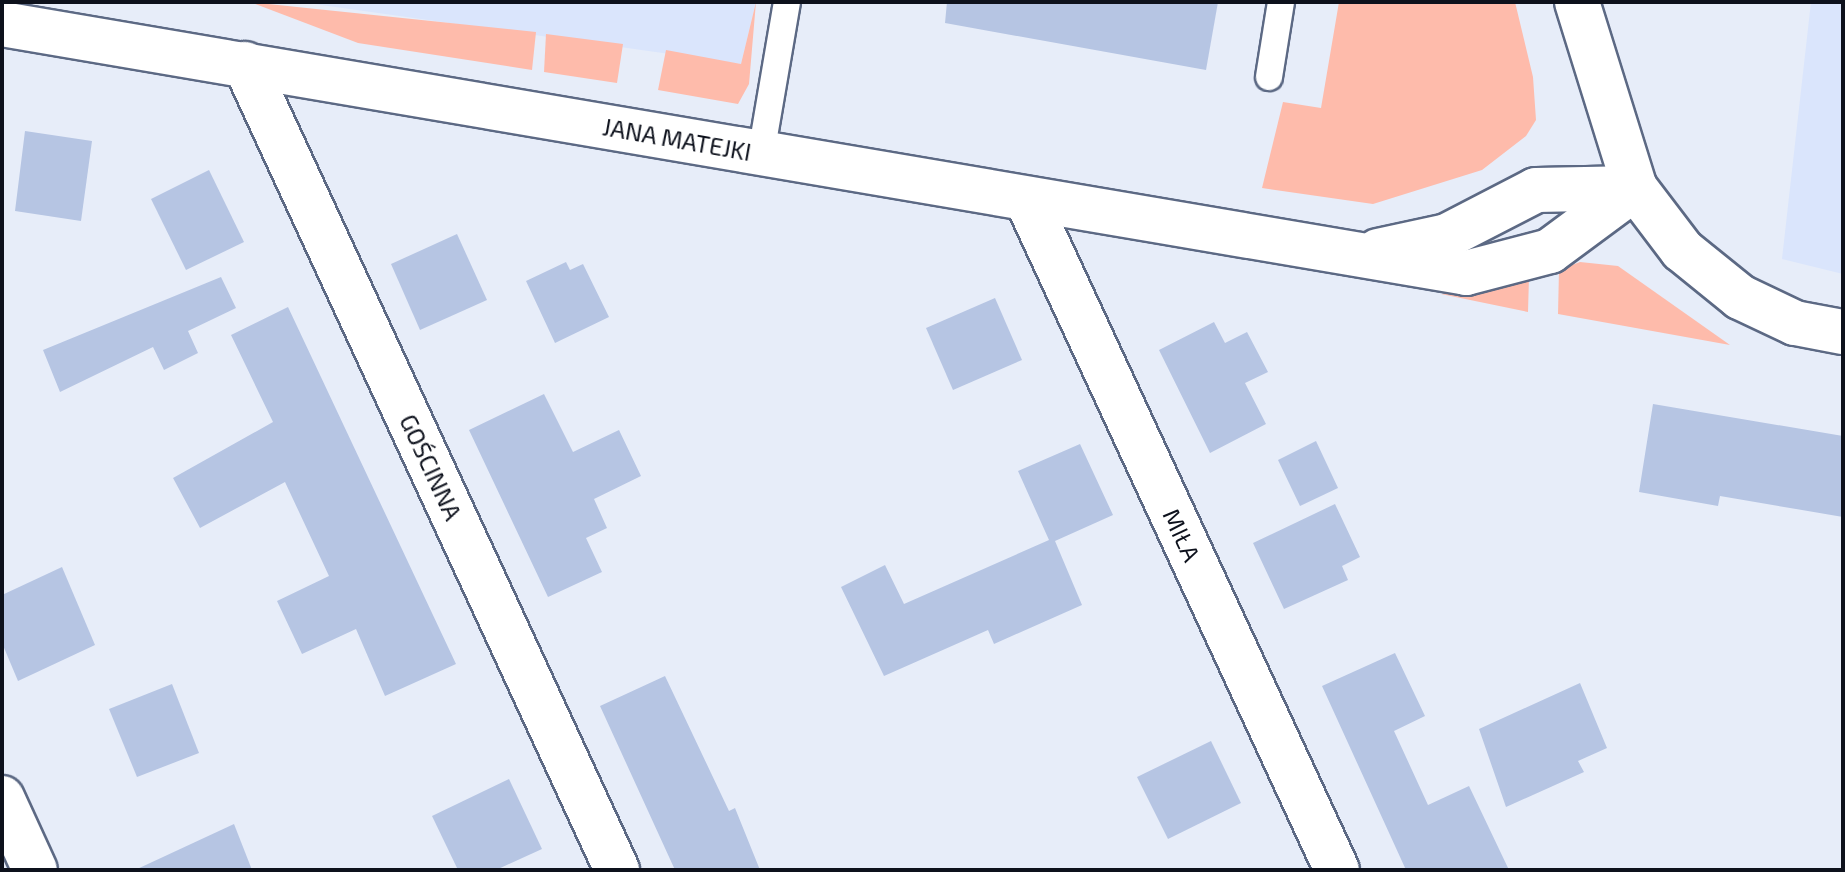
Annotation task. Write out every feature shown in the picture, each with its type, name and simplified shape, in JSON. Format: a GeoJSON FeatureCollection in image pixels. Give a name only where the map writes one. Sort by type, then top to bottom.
{"type":"FeatureCollection","features":[{"type":"Feature","properties":{"kind":"street"},"geometry":{"type":"LineString","coordinates":[[1577,2],[1635,188],[1682,250],[1740,297],[1795,323],[1843,332]]}},
{"type":"Feature","properties":{"kind":"street","name":"JANA MATEJKI"},"geometry":{"type":"LineString","coordinates":[[2,24],[1351,256],[1466,273],[1550,251],[1635,188]]}},
{"type":"Feature","properties":{"kind":"street","name":"GOŚCINNA"},"geometry":{"type":"LineString","coordinates":[[245,64],[617,870]]}},
{"type":"Feature","properties":{"kind":"street","name":"JANA MATEJKI"},"geometry":{"type":"LineString","coordinates":[[1351,256],[1447,236],[1536,190],[1635,188]]}},
{"type":"Feature","properties":{"kind":"street","name":"MIŁA"},"geometry":{"type":"LineString","coordinates":[[1027,200],[1337,870]]}},
{"type":"Feature","properties":{"kind":"street"},"geometry":{"type":"LineString","coordinates":[[2,798],[35,870]]}},
{"type":"Feature","properties":{"kind":"lane"},"geometry":{"type":"LineString","coordinates":[[761,154],[787,2]]}},
{"type":"Feature","properties":{"kind":"lane"},"geometry":{"type":"LineString","coordinates":[[1269,77],[1281,2]]}},
{"type":"Feature","properties":{"kind":"shaded area"},"geometry":{"type":"Polygon","coordinates":[[[250,2],[536,32],[532,70],[358,43],[250,2]]]}},
{"type":"Feature","properties":{"kind":"shaded area"},"geometry":{"type":"Polygon","coordinates":[[[307,2],[756,2],[741,64],[307,3],[307,2]]]}},
{"type":"Feature","properties":{"kind":"shaded area"},"geometry":{"type":"Polygon","coordinates":[[[756,2],[749,84],[738,104],[658,90],[666,50],[741,64],[756,2]]]}},
{"type":"Feature","properties":{"kind":"shaded area"},"geometry":{"type":"Polygon","coordinates":[[[1339,2],[1515,2],[1533,77],[1536,120],[1526,136],[1482,170],[1373,204],[1262,188],[1283,102],[1321,108],[1339,2]]]}},
{"type":"Feature","properties":{"kind":"shaded area"},"geometry":{"type":"Polygon","coordinates":[[[1811,2],[1843,2],[1843,274],[1782,259],[1811,2]]]}},
{"type":"Feature","properties":{"kind":"shaded area"},"geometry":{"type":"Polygon","coordinates":[[[546,34],[623,44],[617,83],[544,72],[546,34]]]}},
{"type":"Feature","properties":{"kind":"shaded area"},"geometry":{"type":"Polygon","coordinates":[[[1580,262],[1618,266],[1730,345],[1558,314],[1559,270],[1580,262]]]}},
{"type":"Feature","properties":{"kind":"shaded area"},"geometry":{"type":"Polygon","coordinates":[[[1529,277],[1528,312],[1441,294],[1493,288],[1529,277]]]}},
{"type":"Feature","properties":{"kind":"building"},"geometry":{"type":"Polygon","coordinates":[[[947,2],[1218,2],[1206,70],[945,23],[947,2]]]}},
{"type":"Feature","properties":{"kind":"building"},"geometry":{"type":"Polygon","coordinates":[[[25,131],[92,141],[81,221],[15,211],[25,131]]]}},
{"type":"Feature","properties":{"kind":"building"},"geometry":{"type":"Polygon","coordinates":[[[209,170],[244,242],[186,270],[151,199],[209,170]]]}},
{"type":"Feature","properties":{"kind":"building"},"geometry":{"type":"Polygon","coordinates":[[[457,234],[487,300],[420,330],[391,264],[457,234]]]}},
{"type":"Feature","properties":{"kind":"building"},"geometry":{"type":"Polygon","coordinates":[[[566,262],[570,270],[583,264],[609,317],[555,343],[526,281],[566,262]]]}},
{"type":"Feature","properties":{"kind":"building"},"geometry":{"type":"Polygon","coordinates":[[[221,277],[236,308],[188,331],[198,353],[164,370],[153,347],[60,392],[43,350],[221,277]]]}},
{"type":"Feature","properties":{"kind":"building"},"geometry":{"type":"Polygon","coordinates":[[[995,298],[1022,360],[953,390],[926,328],[995,298]]]}},
{"type":"Feature","properties":{"kind":"building"},"geometry":{"type":"Polygon","coordinates":[[[288,307],[456,664],[385,696],[356,629],[302,654],[277,601],[329,576],[285,482],[200,528],[173,478],[273,422],[231,335],[288,307]]]}},
{"type":"Feature","properties":{"kind":"building"},"geometry":{"type":"Polygon","coordinates":[[[1214,322],[1225,343],[1247,332],[1268,372],[1245,383],[1266,424],[1210,453],[1159,350],[1214,322]]]}},
{"type":"Feature","properties":{"kind":"building"},"geometry":{"type":"Polygon","coordinates":[[[544,394],[573,452],[619,430],[641,476],[594,499],[607,528],[586,538],[602,572],[548,597],[469,430],[544,394]]]}},
{"type":"Feature","properties":{"kind":"building"},"geometry":{"type":"Polygon","coordinates":[[[1653,404],[1843,436],[1843,517],[1720,496],[1718,506],[1639,492],[1653,404]]]}},
{"type":"Feature","properties":{"kind":"building"},"geometry":{"type":"Polygon","coordinates":[[[1316,441],[1338,488],[1300,506],[1278,460],[1316,441]]]}},
{"type":"Feature","properties":{"kind":"building"},"geometry":{"type":"Polygon","coordinates":[[[1080,444],[1113,515],[1055,541],[1082,605],[994,644],[988,630],[884,676],[841,587],[885,565],[904,604],[1049,540],[1018,471],[1080,444]]]}},
{"type":"Feature","properties":{"kind":"building"},"geometry":{"type":"Polygon","coordinates":[[[1335,504],[1360,557],[1342,566],[1348,580],[1284,609],[1253,543],[1335,504]]]}},
{"type":"Feature","properties":{"kind":"building"},"geometry":{"type":"Polygon","coordinates":[[[62,567],[95,645],[18,681],[2,643],[2,595],[62,567]]]}},
{"type":"Feature","properties":{"kind":"building"},"geometry":{"type":"Polygon","coordinates":[[[1395,653],[1425,716],[1394,731],[1428,805],[1469,786],[1509,870],[1406,870],[1322,686],[1395,653]]]}},
{"type":"Feature","properties":{"kind":"building"},"geometry":{"type":"Polygon","coordinates":[[[665,676],[729,811],[735,808],[760,870],[675,870],[600,706],[665,676]]]}},
{"type":"Feature","properties":{"kind":"building"},"geometry":{"type":"Polygon","coordinates":[[[1580,683],[1607,748],[1578,761],[1584,772],[1506,807],[1479,729],[1580,683]]]}},
{"type":"Feature","properties":{"kind":"building"},"geometry":{"type":"Polygon","coordinates":[[[172,684],[199,753],[137,777],[109,709],[172,684]]]}},
{"type":"Feature","properties":{"kind":"building"},"geometry":{"type":"Polygon","coordinates":[[[1211,741],[1241,803],[1168,839],[1137,777],[1211,741]]]}},
{"type":"Feature","properties":{"kind":"building"},"geometry":{"type":"Polygon","coordinates":[[[509,779],[542,849],[496,870],[458,870],[432,816],[509,779]]]}},
{"type":"Feature","properties":{"kind":"building"},"geometry":{"type":"Polygon","coordinates":[[[234,824],[252,870],[135,870],[234,824]]]}}]}
